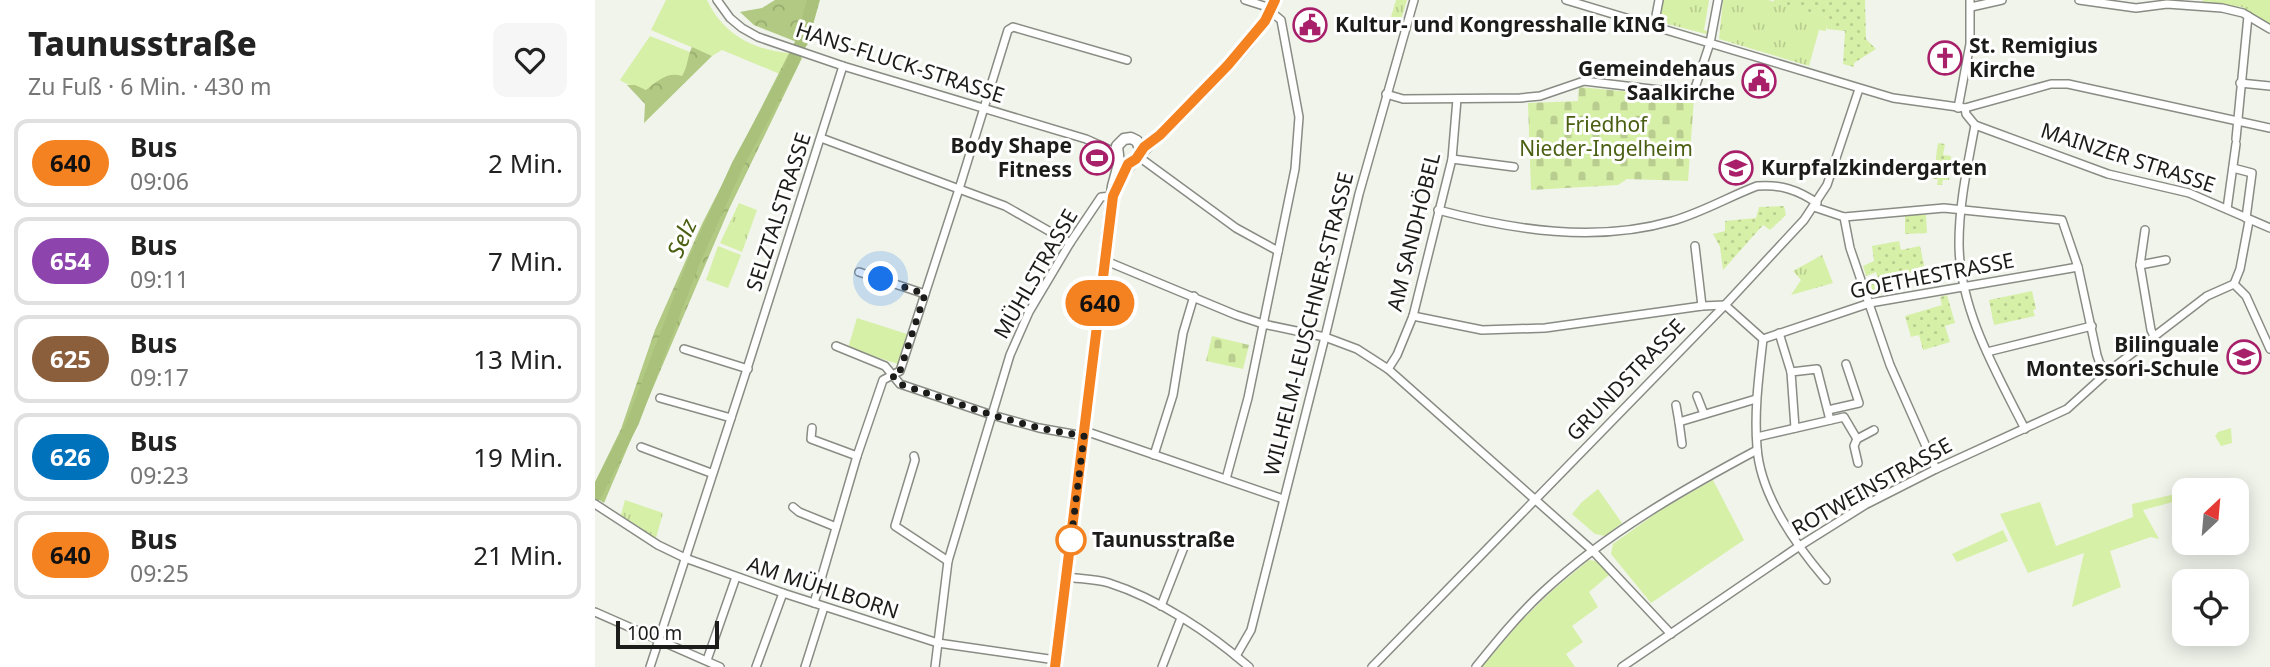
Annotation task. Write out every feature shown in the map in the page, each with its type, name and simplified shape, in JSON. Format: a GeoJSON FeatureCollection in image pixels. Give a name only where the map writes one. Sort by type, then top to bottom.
{"type":"FeatureCollection","features":[{"type":"Feature","properties":{"kind":"street","name":"HANS-FLUCK-STRASSE"},"geometry":{"type":"LineString","coordinates":[[717,0],[730,18],[749,33],[843,66],[1118,151]]}},
{"type":"Feature","properties":{"kind":"street"},"geometry":{"type":"LineString","coordinates":[[1226,479],[1248,398],[1295,169],[1299,117],[1281,20],[1271,11],[1245,0]]}},
{"type":"Feature","properties":{"kind":"street"},"geometry":{"type":"LineString","coordinates":[[1118,151],[1124,161],[1166,127],[1228,65],[1271,11],[1275,0]]}},
{"type":"Feature","properties":{"kind":"street","name":"WILHELM-LEUSCHNER-STRASSE"},"geometry":{"type":"LineString","coordinates":[[1236,656],[1251,630],[1359,194],[1414,0]]}},
{"type":"Feature","properties":{"kind":"street"},"geometry":{"type":"LineString","coordinates":[[1566,0],[1893,98],[1961,108],[2051,84],[2068,84],[2270,128]]}},
{"type":"Feature","properties":{"kind":"street"},"geometry":{"type":"LineString","coordinates":[[1654,26],[1659,0]]}},
{"type":"Feature","properties":{"kind":"street"},"geometry":{"type":"LineString","coordinates":[[1387,94],[1403,99],[1520,99],[1540,96],[1584,81],[1693,94],[1710,43],[1718,0]]}},
{"type":"Feature","properties":{"kind":"street"},"geometry":{"type":"LineString","coordinates":[[2002,0],[1971,4],[1970,44],[1961,108],[1975,125],[1961,210],[1959,245],[1973,319],[2025,429]]}},
{"type":"Feature","properties":{"kind":"street"},"geometry":{"type":"LineString","coordinates":[[2079,0],[2136,8],[2167,4],[2222,8],[2248,16],[2270,29]]}},
{"type":"Feature","properties":{"kind":"street"},"geometry":{"type":"LineString","coordinates":[[2227,209],[2248,16]]}},
{"type":"Feature","properties":{"kind":"street"},"geometry":{"type":"LineString","coordinates":[[814,603],[857,456],[883,380],[900,371],[1010,27],[1127,60]]}},
{"type":"Feature","properties":{"kind":"street","name":"SELZTALSTRASSE"},"geometry":{"type":"LineString","coordinates":[[650,667],[711,473],[748,369],[843,66]]}},
{"type":"Feature","properties":{"kind":"street"},"geometry":{"type":"LineString","coordinates":[[2240,83],[2270,86]]}},
{"type":"Feature","properties":{"kind":"street","name":"GRUNDSTRASSE"},"geometry":{"type":"LineString","coordinates":[[1373,667],[1786,241],[1815,205],[1827,185],[1859,89]]}},
{"type":"Feature","properties":{"kind":"street","name":"AM SANDHÖBEL"},"geometry":{"type":"LineString","coordinates":[[1388,369],[1397,355],[1413,316],[1452,159],[1457,99]]}},
{"type":"Feature","properties":{"kind":"street","name":"MAINZER STRASSE"},"geometry":{"type":"LineString","coordinates":[[1975,125],[2108,174],[2189,193],[2248,216],[2270,228]]}},
{"type":"Feature","properties":{"kind":"street"},"geometry":{"type":"LineString","coordinates":[[821,138],[1005,206],[1070,243]]}},
{"type":"Feature","properties":{"kind":"street"},"geometry":{"type":"LineString","coordinates":[[1056,663],[1118,151],[1127,138],[1137,153],[1236,228],[1278,251]]}},
{"type":"Feature","properties":{"kind":"street"},"geometry":{"type":"LineString","coordinates":[[1113,196],[1137,153]]}},
{"type":"Feature","properties":{"kind":"street"},"geometry":{"type":"LineString","coordinates":[[1452,159],[1514,167]]}},
{"type":"Feature","properties":{"kind":"street"},"geometry":{"type":"LineString","coordinates":[[2233,168],[2252,173],[2248,216],[2234,284],[2246,296],[2270,349]]}},
{"type":"Feature","properties":{"kind":"street"},"geometry":{"type":"LineString","coordinates":[[1438,210],[1516,228],[1607,231],[1672,221],[1757,186],[1770,185],[1791,189],[1815,205],[1843,217],[1929,209],[2062,220],[2078,267],[2097,355],[2100,364],[2109,371]]}},
{"type":"Feature","properties":{"kind":"street","name":"MÜHLSTRASSE"},"geometry":{"type":"LineString","coordinates":[[935,667],[948,561],[1010,355],[1029,312],[1070,243],[1101,197],[1113,196]]}},
{"type":"Feature","properties":{"kind":"street"},"geometry":{"type":"LineString","coordinates":[[1843,217],[1850,248],[1890,365],[1936,468]]}},
{"type":"Feature","properties":{"kind":"street"},"geometry":{"type":"LineString","coordinates":[[2145,230],[2140,265],[2154,336]]}},
{"type":"Feature","properties":{"kind":"street"},"geometry":{"type":"LineString","coordinates":[[1695,246],[1702,306]]}},
{"type":"Feature","properties":{"kind":"street"},"geometry":{"type":"LineString","coordinates":[[2140,265],[2166,260]]}},
{"type":"Feature","properties":{"kind":"street"},"geometry":{"type":"LineString","coordinates":[[1106,261],[1236,315],[1263,324],[1325,337],[1357,349],[1388,369],[1593,551],[1671,634]]}},
{"type":"Feature","properties":{"kind":"street","name":"GOETHESTRASSE"},"geometry":{"type":"LineString","coordinates":[[1763,339],[1870,303],[2078,267]]}},
{"type":"Feature","properties":{"kind":"street"},"geometry":{"type":"LineString","coordinates":[[859,272],[925,294]]}},
{"type":"Feature","properties":{"kind":"street","name":"ROTWEINSTRASSE"},"geometry":{"type":"LineString","coordinates":[[1622,667],[1798,547],[1865,506],[1936,468],[2067,409],[2109,371],[2207,296],[2234,284]]}},
{"type":"Feature","properties":{"kind":"street"},"geometry":{"type":"LineString","coordinates":[[1154,455],[1174,395],[1183,333],[1194,296]]}},
{"type":"Feature","properties":{"kind":"street"},"geometry":{"type":"LineString","coordinates":[[1413,316],[1482,330],[1545,328],[1725,305],[1763,339],[1756,399],[1757,450],[1770,497],[1798,547],[1826,580]]}},
{"type":"Feature","properties":{"kind":"street"},"geometry":{"type":"LineString","coordinates":[[1987,352],[2092,326]]}},
{"type":"Feature","properties":{"kind":"street"},"geometry":{"type":"LineString","coordinates":[[1779,333],[1791,372],[1795,428]]}},
{"type":"Feature","properties":{"kind":"street"},"geometry":{"type":"LineString","coordinates":[[836,346],[884,366],[900,384],[1039,428],[1085,434],[1283,499]]}},
{"type":"Feature","properties":{"kind":"street"},"geometry":{"type":"LineString","coordinates":[[684,349],[748,369]]}},
{"type":"Feature","properties":{"kind":"street"},"geometry":{"type":"LineString","coordinates":[[1828,410],[1859,403],[1846,364]]}},
{"type":"Feature","properties":{"kind":"street"},"geometry":{"type":"LineString","coordinates":[[1791,372],[1817,369],[1831,420]]}},
{"type":"Feature","properties":{"kind":"street"},"geometry":{"type":"LineString","coordinates":[[1697,396],[1704,415]]}},
{"type":"Feature","properties":{"kind":"street"},"geometry":{"type":"LineString","coordinates":[[660,398],[731,418]]}},
{"type":"Feature","properties":{"kind":"street"},"geometry":{"type":"LineString","coordinates":[[1679,422],[1756,399]]}},
{"type":"Feature","properties":{"kind":"street"},"geometry":{"type":"LineString","coordinates":[[1675,405],[1682,444]]}},
{"type":"Feature","properties":{"kind":"street"},"geometry":{"type":"LineString","coordinates":[[1757,437],[1844,417],[1857,439]]}},
{"type":"Feature","properties":{"kind":"street"},"geometry":{"type":"LineString","coordinates":[[813,428],[811,439],[857,456]]}},
{"type":"Feature","properties":{"kind":"street"},"geometry":{"type":"LineString","coordinates":[[1859,463],[1854,446],[1857,439],[1874,430]]}},
{"type":"Feature","properties":{"kind":"street"},"geometry":{"type":"LineString","coordinates":[[641,447],[711,473]]}},
{"type":"Feature","properties":{"kind":"street"},"geometry":{"type":"LineString","coordinates":[[1476,667],[1542,593],[1593,551],[1683,491],[1757,450]]}},
{"type":"Feature","properties":{"kind":"street"},"geometry":{"type":"LineString","coordinates":[[914,456],[895,526],[948,561]]}},
{"type":"Feature","properties":{"kind":"street","name":"AM MÜHLBORN"},"geometry":{"type":"LineString","coordinates":[[598,506],[659,545],[736,578],[938,643],[1056,663]]}},
{"type":"Feature","properties":{"kind":"street"},"geometry":{"type":"LineString","coordinates":[[793,507],[836,527]]}},
{"type":"Feature","properties":{"kind":"street"},"geometry":{"type":"LineString","coordinates":[[1161,606],[1186,542]]}},
{"type":"Feature","properties":{"kind":"street"},"geometry":{"type":"LineString","coordinates":[[1066,577],[1108,583],[1161,606],[1249,667]]}},
{"type":"Feature","properties":{"kind":"street"},"geometry":{"type":"LineString","coordinates":[[708,660],[736,578]]}},
{"type":"Feature","properties":{"kind":"street"},"geometry":{"type":"LineString","coordinates":[[756,667],[783,593]]}},
{"type":"Feature","properties":{"kind":"street"},"geometry":{"type":"LineString","coordinates":[[805,667],[824,607]]}},
{"type":"Feature","properties":{"kind":"street"},"geometry":{"type":"LineString","coordinates":[[595,612],[720,667]]}},
{"type":"Feature","properties":{"kind":"street"},"geometry":{"type":"LineString","coordinates":[[1162,667],[1181,618]]}},
{"type":"Feature","properties":{"kind":"green space"},"geometry":{"type":"Polygon","coordinates":[[[666,0],[707,0],[730,31],[751,44],[789,53],[780,74],[722,50],[712,56],[651,30],[666,0]]]}},
{"type":"Feature","properties":{"kind":"green space"},"geometry":{"type":"Polygon","coordinates":[[[775,0],[820,0],[807,46],[754,25],[740,12],[762,8],[775,0]]]}},
{"type":"Feature","properties":{"kind":"green space"},"geometry":{"type":"Polygon","coordinates":[[[1396,0],[1407,0],[1401,20],[1391,17],[1396,0]]]}},
{"type":"Feature","properties":{"kind":"green space"},"geometry":{"type":"Polygon","coordinates":[[[1661,0],[1709,0],[1704,30],[1709,32],[1706,34],[1660,22],[1661,0]]]}},
{"type":"Feature","properties":{"kind":"green space"},"geometry":{"type":"Polygon","coordinates":[[[1723,0],[1768,0],[1828,17],[1826,31],[1819,30],[1809,66],[1719,39],[1723,0]]]}},
{"type":"Feature","properties":{"kind":"green space"},"geometry":{"type":"Polygon","coordinates":[[[1774,0],[1865,0],[1866,39],[1876,49],[1854,63],[1854,67],[1843,64],[1845,31],[1827,29],[1827,17],[1774,0]]]}},
{"type":"Feature","properties":{"kind":"green space"},"geometry":{"type":"Polygon","coordinates":[[[2203,0],[2270,0],[2270,28],[2242,7],[2202,4],[2203,0]]]}},
{"type":"Feature","properties":{"kind":"green space"},"geometry":{"type":"Polygon","coordinates":[[[650,36],[690,52],[687,69],[682,76],[646,90],[620,80],[650,36]]]}},
{"type":"Feature","properties":{"kind":"green space"},"geometry":{"type":"Polygon","coordinates":[[[692,47],[712,56],[644,123],[645,104],[627,85],[646,90],[667,76],[682,76],[692,47]]]}},
{"type":"Feature","properties":{"kind":"green space"},"geometry":{"type":"Polygon","coordinates":[[[789,53],[802,58],[729,209],[604,503],[595,497],[595,482],[621,429],[655,330],[702,224],[789,53]]]}},
{"type":"Feature","properties":{"kind":"green space","name":"Friedhof Nieder-Ingelheim"},"geometry":{"type":"Polygon","coordinates":[[[1579,87],[1694,98],[1688,181],[1627,179],[1618,185],[1531,190],[1528,103],[1578,101],[1579,87]]]}},
{"type":"Feature","properties":{"kind":"green space"},"geometry":{"type":"Polygon","coordinates":[[[1938,143],[1945,144],[1943,155],[1951,156],[1949,180],[1943,180],[1942,185],[1937,185],[1938,179],[1933,179],[1938,143]]]}},
{"type":"Feature","properties":{"kind":"green space"},"geometry":{"type":"Polygon","coordinates":[[[739,203],[757,210],[742,252],[720,243],[739,203]]]}},
{"type":"Feature","properties":{"kind":"green space"},"geometry":{"type":"Polygon","coordinates":[[[1784,206],[1786,215],[1770,230],[1763,225],[1723,270],[1720,247],[1713,234],[1725,231],[1725,221],[1756,218],[1759,207],[1784,206]]]}},
{"type":"Feature","properties":{"kind":"green space"},"geometry":{"type":"Polygon","coordinates":[[[1905,215],[1926,215],[1927,233],[1905,234],[1905,215]]]}},
{"type":"Feature","properties":{"kind":"green space"},"geometry":{"type":"Polygon","coordinates":[[[1899,241],[1901,250],[1920,246],[1925,270],[1892,276],[1895,292],[1872,296],[1870,285],[1879,282],[1876,272],[1866,276],[1863,266],[1874,261],[1872,246],[1899,241]]]}},
{"type":"Feature","properties":{"kind":"green space"},"geometry":{"type":"Polygon","coordinates":[[[718,246],[741,255],[728,288],[706,280],[718,246]]]}},
{"type":"Feature","properties":{"kind":"green space"},"geometry":{"type":"Polygon","coordinates":[[[1822,255],[1833,283],[1791,295],[1801,280],[1793,271],[1822,255]]]}},
{"type":"Feature","properties":{"kind":"green space"},"geometry":{"type":"Polygon","coordinates":[[[2032,291],[2035,316],[1994,325],[1989,300],[2032,291]]]}},
{"type":"Feature","properties":{"kind":"green space"},"geometry":{"type":"Polygon","coordinates":[[[1947,295],[1955,323],[1945,326],[1950,342],[1923,350],[1919,335],[1911,337],[1905,316],[1942,305],[1940,297],[1947,295]]]}},
{"type":"Feature","properties":{"kind":"green space"},"geometry":{"type":"Polygon","coordinates":[[[857,318],[907,334],[898,364],[848,348],[857,318]]]}},
{"type":"Feature","properties":{"kind":"green space"},"geometry":{"type":"Polygon","coordinates":[[[1212,336],[1249,345],[1243,369],[1206,361],[1212,336]]]}},
{"type":"Feature","properties":{"kind":"green space"},"geometry":{"type":"Polygon","coordinates":[[[2231,428],[2232,443],[2221,446],[2215,436],[2218,432],[2231,428]]]}},
{"type":"Feature","properties":{"kind":"green space"},"geometry":{"type":"Polygon","coordinates":[[[1713,480],[1744,540],[1651,603],[1611,554],[1613,544],[1662,509],[1713,480]]]}},
{"type":"Feature","properties":{"kind":"green space"},"geometry":{"type":"Polygon","coordinates":[[[1598,489],[1622,523],[1605,536],[1595,534],[1572,514],[1598,489]]]}},
{"type":"Feature","properties":{"kind":"green space"},"geometry":{"type":"Polygon","coordinates":[[[2172,495],[2172,502],[2143,510],[2159,539],[2151,537],[2110,551],[2121,587],[2072,607],[2084,553],[2028,573],[2000,514],[2040,502],[2056,546],[2133,517],[2132,504],[2172,495]]]}},
{"type":"Feature","properties":{"kind":"green space"},"geometry":{"type":"Polygon","coordinates":[[[625,500],[663,513],[656,538],[621,515],[625,500]]]}},
{"type":"Feature","properties":{"kind":"green space"},"geometry":{"type":"Polygon","coordinates":[[[2003,530],[2008,541],[1957,562],[1952,554],[2003,530]]]}},
{"type":"Feature","properties":{"kind":"green space"},"geometry":{"type":"Polygon","coordinates":[[[1589,560],[1597,561],[1609,575],[1589,592],[1598,607],[1572,626],[1583,642],[1566,654],[1575,667],[1482,667],[1522,620],[1589,560]]]}},
{"type":"Feature","properties":{"kind":"waterway","name":"Selz"},"geometry":{"type":"LineString","coordinates":[[595,496],[633,422],[694,261],[738,164],[790,68],[803,38],[813,0]]}},
{"type":"Feature","properties":{"kind":"bus line","name":"640"},"geometry":{"type":"LineString","coordinates":[[1055,667],[1113,196],[1128,164],[1139,157],[1144,147],[1160,135],[1228,65],[1265,21],[1275,0]]}},
{"type":"Feature","properties":{"kind":"place","name":"Kultur- und Kongresshalle kING"},"geometry":{"type":"Point","coordinates":[1310,25]}},
{"type":"Feature","properties":{"kind":"place","name":"St. Remigius Kirche"},"geometry":{"type":"Point","coordinates":[1945,58]}},
{"type":"Feature","properties":{"kind":"place","name":"Gemeindehaus Saalkirche"},"geometry":{"type":"Point","coordinates":[1759,81]}},
{"type":"Feature","properties":{"kind":"place","name":"Body Shape Fitness"},"geometry":{"type":"Point","coordinates":[1097,158]}},
{"type":"Feature","properties":{"kind":"place","name":"Kurpfalzkindergarten"},"geometry":{"type":"Point","coordinates":[1736,168]}},
{"type":"Feature","properties":{"kind":"place","name":"Bilinguale Montessori-Schule"},"geometry":{"type":"Point","coordinates":[2244,357]}},
{"type":"Feature","properties":{"kind":"place","name":"Taunusstraße"},"geometry":{"type":"Point","coordinates":[1071,540]}},
{"type":"Feature","properties":{"kind":"route"},"geometry":{"type":"LineString","coordinates":[[881,279],[925,294],[900,371],[892,375],[900,384],[992,415],[1039,428],[1084,436],[1071,540]]}}]}
